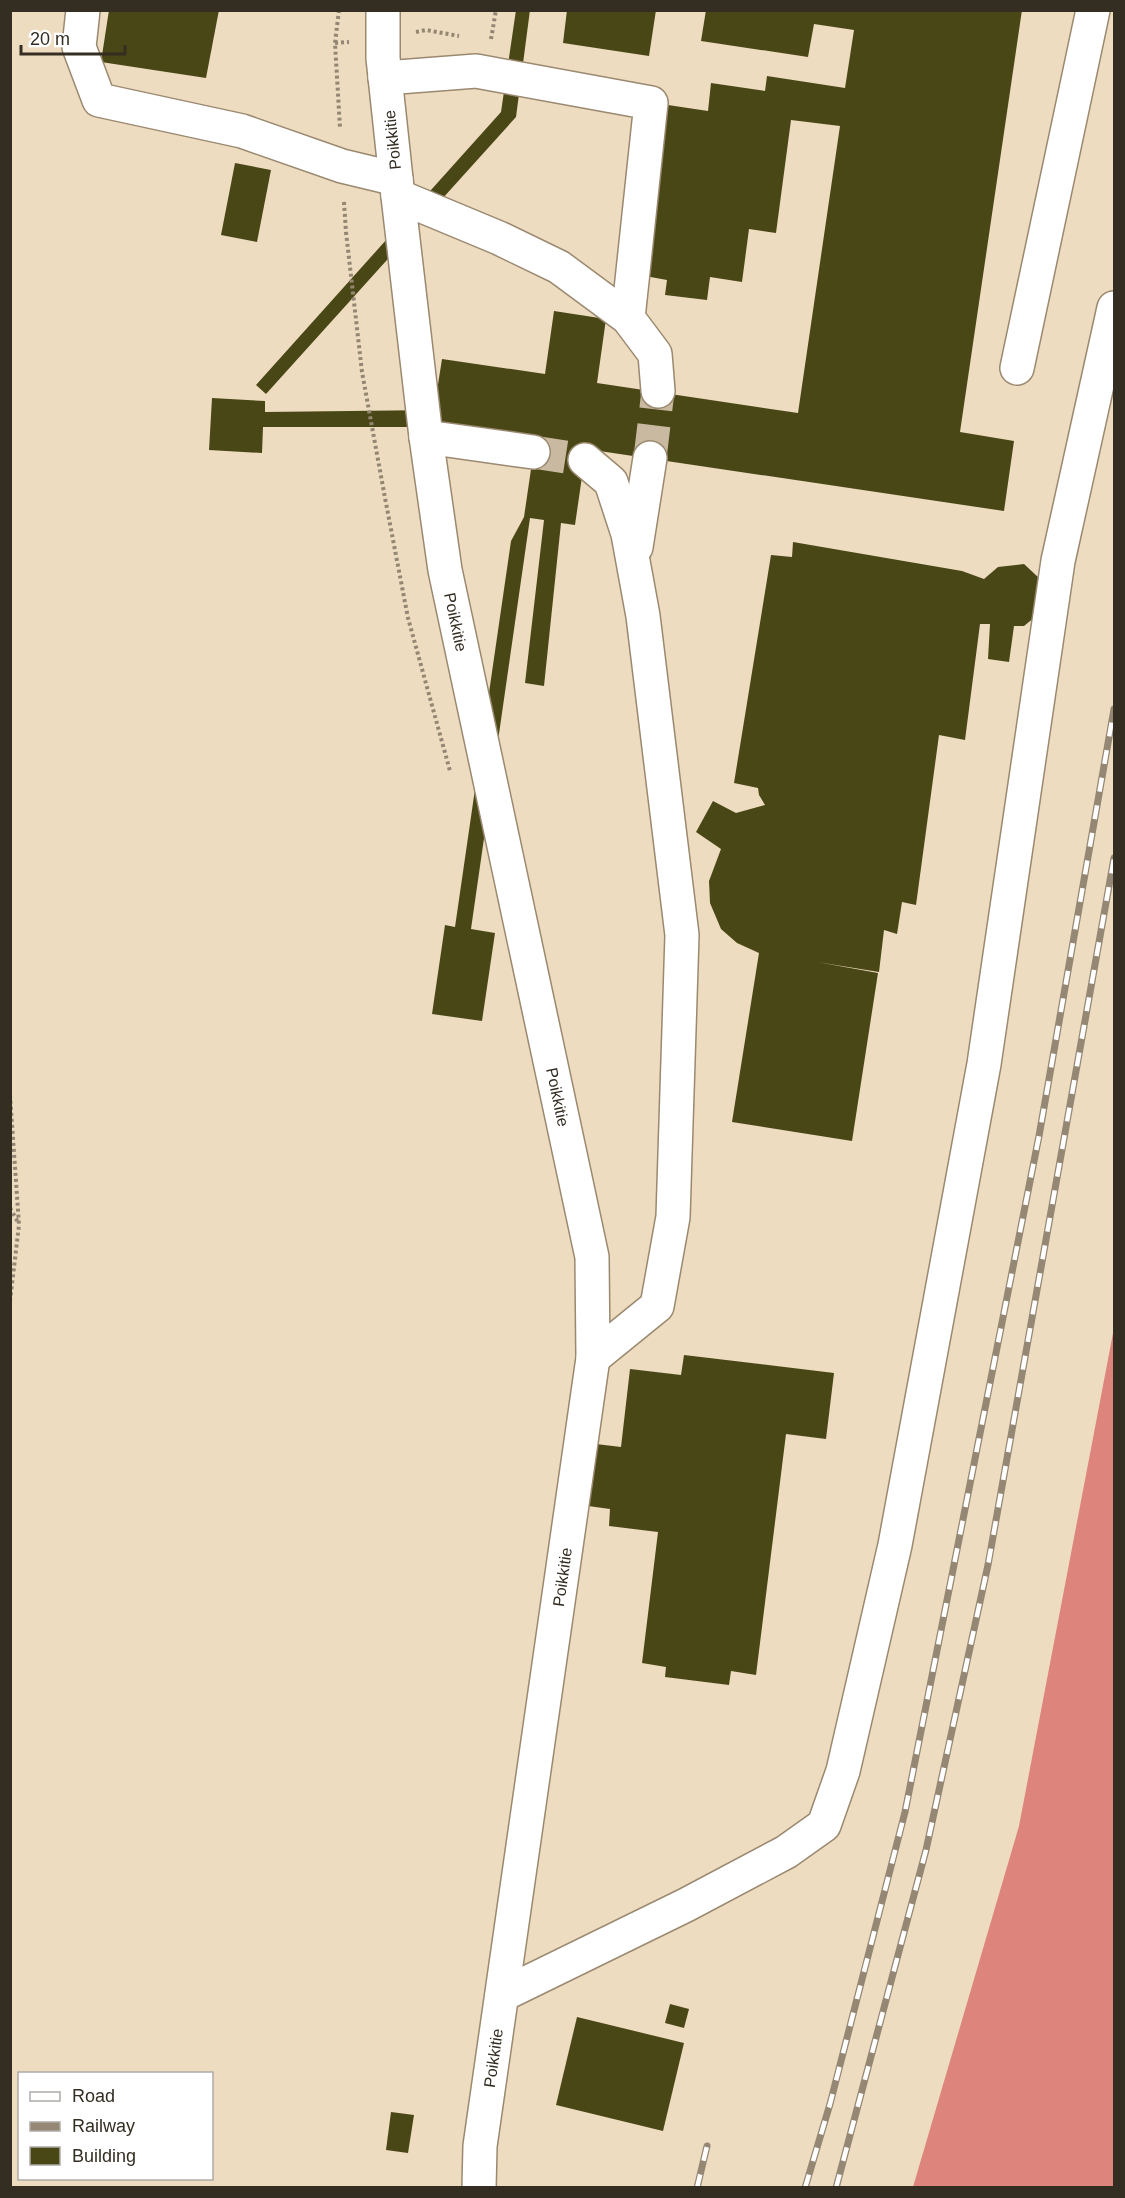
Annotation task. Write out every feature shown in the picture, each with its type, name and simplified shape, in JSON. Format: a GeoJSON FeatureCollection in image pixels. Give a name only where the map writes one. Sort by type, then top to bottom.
{"type":"FeatureCollection","features":[{"type":"Feature","properties":{"kind":"street"},"geometry":{"type":"LineString","coordinates":[[83,10],[79,47],[99,100],[242,131],[342,166],[397,187],[559,267],[628,318],[655,354],[658,391]]}},
{"type":"Feature","properties":{"kind":"street"},"geometry":{"type":"LineString","coordinates":[[1017,368],[1093,10]]}},
{"type":"Feature","properties":{"kind":"street","name":"Poikkitie"},"geometry":{"type":"LineString","coordinates":[[383,24],[385,78],[397,187],[426,437],[445,570],[592,1257],[593,1358],[480,2146],[479,2187]]}},
{"type":"Feature","properties":{"kind":"street"},"geometry":{"type":"LineString","coordinates":[[385,78],[476,71],[651,103],[628,318]]}},
{"type":"Feature","properties":{"kind":"street"},"geometry":{"type":"LineString","coordinates":[[502,1995],[707,1894],[786,1852],[824,1825],[843,1771],[897,1533],[984,1064],[1058,561],[1114,308]]}},
{"type":"Feature","properties":{"kind":"street"},"geometry":{"type":"LineString","coordinates":[[426,437],[533,452]]}},
{"type":"Feature","properties":{"kind":"street"},"geometry":{"type":"LineString","coordinates":[[633,561],[650,458]]}},
{"type":"Feature","properties":{"kind":"street"},"geometry":{"type":"LineString","coordinates":[[585,460],[611,482],[628,534],[643,616],[682,935],[673,1217],[657,1306],[593,1358]]}},
{"type":"Feature","properties":{"kind":"path"},"geometry":{"type":"LineString","coordinates":[[339,10],[335,43],[346,232],[362,372],[408,618],[452,778]]}},
{"type":"Feature","properties":{"kind":"path"},"geometry":{"type":"LineString","coordinates":[[480,39],[491,41],[496,10]]}},
{"type":"Feature","properties":{"kind":"path"},"geometry":{"type":"LineString","coordinates":[[335,43],[383,24],[469,37]]}},
{"type":"Feature","properties":{"kind":"path"},"geometry":{"type":"LineString","coordinates":[[10,1095],[20,1225],[10,1301]]}},
{"type":"Feature","properties":{"kind":"path"},"geometry":{"type":"LineString","coordinates":[[10,1208],[20,1225]]}},
{"type":"Feature","properties":{"kind":"shaded area"},"geometry":{"type":"Polygon","coordinates":[[[1114,1328],[1114,2187],[913,2187],[1019,1826],[1114,1328]]]}},
{"type":"Feature","properties":{"kind":"building"},"geometry":{"type":"Polygon","coordinates":[[[109,10],[219,10],[206,78],[101,62],[109,10]]]}},
{"type":"Feature","properties":{"kind":"building"},"geometry":{"type":"Polygon","coordinates":[[[516,10],[530,10],[516,117],[266,394],[256,385],[501,112],[516,10]]]}},
{"type":"Feature","properties":{"kind":"building"},"geometry":{"type":"Polygon","coordinates":[[[567,10],[656,10],[649,56],[563,43],[567,10]]]}},
{"type":"Feature","properties":{"kind":"building"},"geometry":{"type":"Polygon","coordinates":[[[706,10],[1022,10],[960,432],[1014,441],[1004,511],[586,449],[575,525],[561,523],[544,686],[525,683],[544,520],[530,518],[471,929],[495,933],[482,1021],[432,1014],[445,925],[455,927],[511,541],[524,517],[535,442],[432,427],[263,427],[262,453],[209,450],[212,398],[265,401],[265,412],[434,410],[442,359],[545,374],[554,311],[606,319],[597,383],[798,413],[840,126],[791,120],[776,233],[749,229],[742,282],[710,277],[707,300],[665,295],[667,280],[645,276],[668,105],[708,111],[711,83],[765,91],[767,76],[845,88],[854,30],[814,24],[808,57],[701,41],[706,10]]]}},
{"type":"Feature","properties":{"kind":"building"},"geometry":{"type":"Polygon","coordinates":[[[235,163],[271,170],[257,242],[221,235],[235,163]]]}},
{"type":"Feature","properties":{"kind":"building"},"geometry":{"type":"Polygon","coordinates":[[[793,542],[962,571],[984,579],[998,567],[1024,564],[1039,578],[1042,597],[1035,617],[1024,626],[1014,626],[1009,662],[988,659],[990,624],[980,624],[965,740],[939,735],[916,905],[902,902],[897,934],[884,930],[879,972],[817,962],[878,973],[852,1141],[732,1122],[759,953],[737,943],[721,929],[710,903],[709,881],[721,849],[696,832],[713,801],[736,813],[765,805],[758,788],[734,783],[771,555],[792,557],[793,542]]]}},
{"type":"Feature","properties":{"kind":"building"},"geometry":{"type":"Polygon","coordinates":[[[684,1355],[834,1373],[826,1439],[786,1434],[756,1675],[731,1671],[729,1685],[665,1677],[666,1667],[642,1663],[658,1532],[609,1526],[610,1509],[588,1506],[596,1444],[621,1447],[630,1369],[681,1375],[684,1355]]]}},
{"type":"Feature","properties":{"kind":"building"},"geometry":{"type":"Polygon","coordinates":[[[670,2004],[689,2009],[684,2028],[665,2023],[670,2004]]]}},
{"type":"Feature","properties":{"kind":"building"},"geometry":{"type":"Polygon","coordinates":[[[577,2017],[684,2043],[663,2131],[556,2105],[577,2017]]]}},
{"type":"Feature","properties":{"kind":"building"},"geometry":{"type":"Polygon","coordinates":[[[391,2112],[414,2115],[408,2153],[386,2150],[391,2112]]]}},
{"type":"Feature","properties":{"kind":"tunnel"},"geometry":{"type":"LineString","coordinates":[[650,458],[658,391]]}},
{"type":"Feature","properties":{"kind":"tunnel"},"geometry":{"type":"LineString","coordinates":[[533,452],[585,460]]}},
{"type":"Feature","properties":{"kind":"railway"},"geometry":{"type":"LineString","coordinates":[[805,2188],[830,2104],[905,1812],[1039,1136],[1114,709]]}},
{"type":"Feature","properties":{"kind":"railway"},"geometry":{"type":"LineString","coordinates":[[836,2188],[926,1850],[988,1565],[1114,858]]}},
{"type":"Feature","properties":{"kind":"railway"},"geometry":{"type":"LineString","coordinates":[[697,2188],[707,2146]]}}]}
